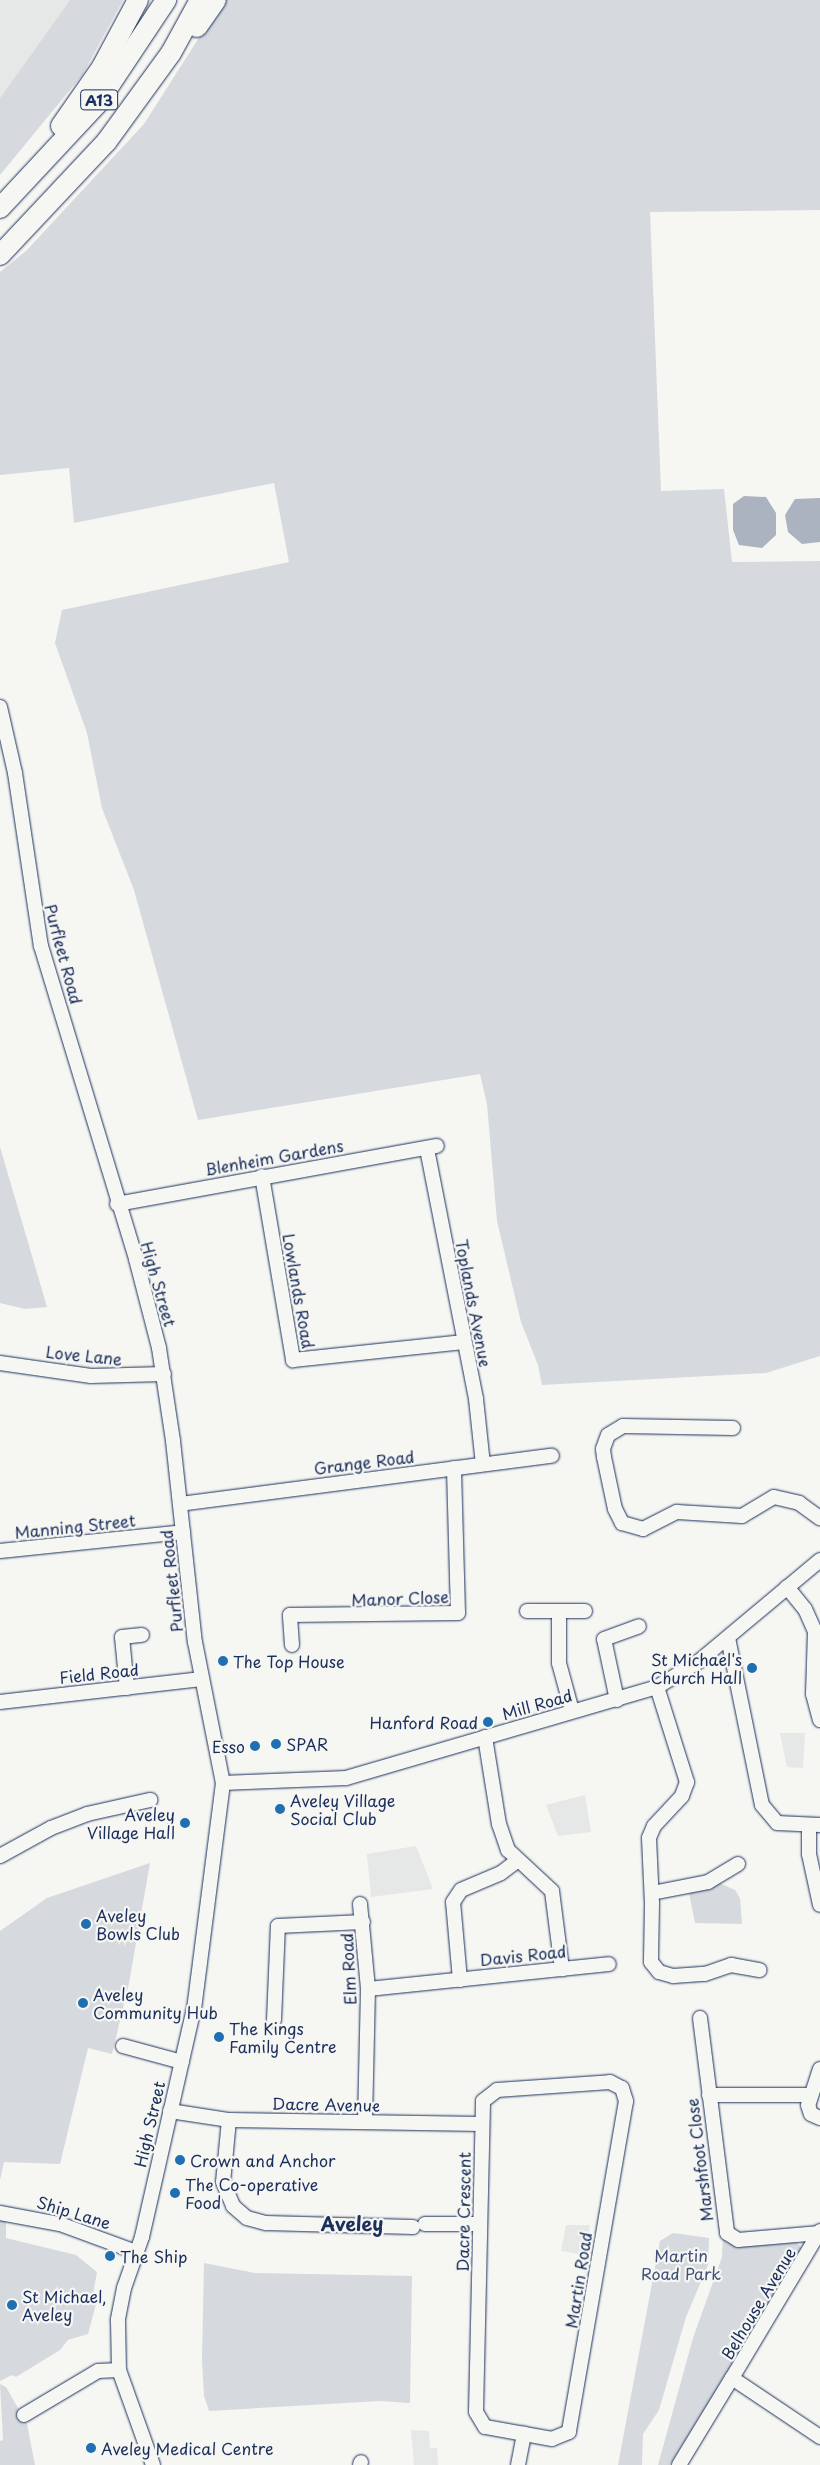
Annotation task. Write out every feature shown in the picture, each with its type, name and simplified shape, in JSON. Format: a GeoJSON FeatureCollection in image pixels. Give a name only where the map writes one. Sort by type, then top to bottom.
{"type":"FeatureCollection","features":[{"type":"Feature","properties":{"kind":"highway"},"geometry":{"type":"LineString","coordinates":[[19,190],[28,166],[74,108],[138,0]]}},
{"type":"Feature","properties":{"kind":"highway","name":"A13"},"geometry":{"type":"LineString","coordinates":[[0,208],[19,190],[97,104],[166,0]]}},
{"type":"Feature","properties":{"kind":"highway","name":"A13"},"geometry":{"type":"LineString","coordinates":[[0,255],[107,141],[171,53],[200,0]]}},
{"type":"Feature","properties":{"kind":"highway"},"geometry":{"type":"LineString","coordinates":[[171,53],[202,22],[216,0]]}},
{"type":"Feature","properties":{"kind":"street","name":"Purfleet Road"},"geometry":{"type":"LineString","coordinates":[[0,707],[15,773],[40,946],[117,1204]]}},
{"type":"Feature","properties":{"kind":"street","name":"Blenheim Gardens"},"geometry":{"type":"LineString","coordinates":[[117,1204],[262,1176],[432,1148]]}},
{"type":"Feature","properties":{"kind":"street","name":"Toplands Avenue"},"geometry":{"type":"LineString","coordinates":[[432,1148],[484,1464]]}},
{"type":"Feature","properties":{"kind":"street","name":"Lowlands Road"},"geometry":{"type":"LineString","coordinates":[[262,1176],[294,1360],[464,1342]]}},
{"type":"Feature","properties":{"kind":"street","name":"High Street"},"geometry":{"type":"LineString","coordinates":[[117,1204],[136,1259],[164,1374]]}},
{"type":"Feature","properties":{"kind":"street","name":"Love Lane"},"geometry":{"type":"LineString","coordinates":[[0,1363],[91,1376],[164,1374]]}},
{"type":"Feature","properties":{"kind":"street","name":"Purfleet Road"},"geometry":{"type":"LineString","coordinates":[[164,1374],[202,1679],[223,1783]]}},
{"type":"Feature","properties":{"kind":"street"},"geometry":{"type":"LineString","coordinates":[[732,1428],[623,1426],[608,1435],[603,1449],[604,1457],[615,1509],[622,1523],[643,1529],[676,1512],[742,1516],[774,1497],[799,1503],[820,1518]]}},
{"type":"Feature","properties":{"kind":"street","name":"Grange Road"},"geometry":{"type":"LineString","coordinates":[[180,1504],[552,1456]]}},
{"type":"Feature","properties":{"kind":"street","name":"Manor Close"},"geometry":{"type":"LineString","coordinates":[[292,1645],[290,1616],[458,1613],[454,1468]]}},
{"type":"Feature","properties":{"kind":"street","name":"Manning Street"},"geometry":{"type":"LineString","coordinates":[[0,1551],[183,1532]]}},
{"type":"Feature","properties":{"kind":"street","name":"Mill Road"},"geometry":{"type":"LineString","coordinates":[[223,1783],[346,1778],[657,1687],[674,1680],[728,1638],[820,1560]]}},
{"type":"Feature","properties":{"kind":"street"},"geometry":{"type":"LineString","coordinates":[[787,1587],[811,1619],[818,1641],[813,1694],[820,1720]]}},
{"type":"Feature","properties":{"kind":"street"},"geometry":{"type":"LineString","coordinates":[[527,1611],[585,1611]]}},
{"type":"Feature","properties":{"kind":"street"},"geometry":{"type":"LineString","coordinates":[[559,1611],[559,1663],[572,1711]]}},
{"type":"Feature","properties":{"kind":"street"},"geometry":{"type":"LineString","coordinates":[[617,1700],[604,1639],[639,1626]]}},
{"type":"Feature","properties":{"kind":"street"},"geometry":{"type":"LineString","coordinates":[[127,1688],[122,1637],[142,1635]]}},
{"type":"Feature","properties":{"kind":"street"},"geometry":{"type":"LineString","coordinates":[[728,1638],[762,1805],[777,1823],[814,1825],[809,1854],[820,1905]]}},
{"type":"Feature","properties":{"kind":"street","name":"Field Road"},"geometry":{"type":"LineString","coordinates":[[0,1702],[202,1679]]}},
{"type":"Feature","properties":{"kind":"street"},"geometry":{"type":"LineString","coordinates":[[657,1687],[687,1782],[682,1796],[654,1826],[649,1838],[652,1893],[650,1953],[654,1968],[659,1972],[674,1976],[706,1974],[731,1965],[760,1970]]}},
{"type":"Feature","properties":{"kind":"street"},"geometry":{"type":"LineString","coordinates":[[485,1738],[502,1837],[517,1861],[552,1891],[562,1969]]}},
{"type":"Feature","properties":{"kind":"street","name":"High Street"},"geometry":{"type":"LineString","coordinates":[[153,2465],[119,2370],[118,2320],[182,2062],[198,1987],[223,1783]]}},
{"type":"Feature","properties":{"kind":"street"},"geometry":{"type":"LineString","coordinates":[[0,1856],[50,1828],[87,1814],[150,1800]]}},
{"type":"Feature","properties":{"kind":"street"},"geometry":{"type":"LineString","coordinates":[[460,1980],[453,1902],[461,1890],[501,1873],[517,1861]]}},
{"type":"Feature","properties":{"kind":"street"},"geometry":{"type":"LineString","coordinates":[[652,1893],[708,1882],[738,1864]]}},
{"type":"Feature","properties":{"kind":"street","name":"Elm Road"},"geometry":{"type":"LineString","coordinates":[[360,1904],[368,1989],[365,2122]]}},
{"type":"Feature","properties":{"kind":"street"},"geometry":{"type":"LineString","coordinates":[[274,2020],[278,1926],[291,1923],[362,1922]]}},
{"type":"Feature","properties":{"kind":"street","name":"Davis Road"},"geometry":{"type":"LineString","coordinates":[[368,1989],[609,1964]]}},
{"type":"Feature","properties":{"kind":"street","name":"Marshfoot Close"},"geometry":{"type":"LineString","coordinates":[[700,2018],[727,2233],[738,2240],[820,2232]]}},
{"type":"Feature","properties":{"kind":"street"},"geometry":{"type":"LineString","coordinates":[[123,2046],[182,2062]]}},
{"type":"Feature","properties":{"kind":"street"},"geometry":{"type":"LineString","coordinates":[[820,2069],[810,2095],[808,2110],[820,2118]]}},
{"type":"Feature","properties":{"kind":"street","name":"Dacre Crescent"},"geometry":{"type":"LineString","coordinates":[[524,2434],[485,2427],[478,2419],[483,2101],[492,2091],[610,2082],[622,2088]]}},
{"type":"Feature","properties":{"kind":"street","name":"Martin Road"},"geometry":{"type":"LineString","coordinates":[[524,2434],[558,2439],[569,2432],[571,2426],[626,2101],[622,2088]]}},
{"type":"Feature","properties":{"kind":"street"},"geometry":{"type":"LineString","coordinates":[[709,2095],[810,2095]]}},
{"type":"Feature","properties":{"kind":"street","name":"Dacre Avenue"},"geometry":{"type":"LineString","coordinates":[[170,2111],[229,2120],[482,2124]]}},
{"type":"Feature","properties":{"kind":"street"},"geometry":{"type":"LineString","coordinates":[[229,2120],[223,2182],[233,2206],[247,2218],[266,2223],[419,2226],[480,2224]]}},
{"type":"Feature","properties":{"kind":"street","name":"Ship Lane"},"geometry":{"type":"LineString","coordinates":[[0,2213],[60,2224],[136,2252]]}},
{"type":"Feature","properties":{"kind":"street","name":"Belhouse Avenue"},"geometry":{"type":"LineString","coordinates":[[820,2232],[732,2378],[820,2437]]}},
{"type":"Feature","properties":{"kind":"street"},"geometry":{"type":"LineString","coordinates":[[24,2415],[98,2372],[119,2370]]}},
{"type":"Feature","properties":{"kind":"street"},"geometry":{"type":"LineString","coordinates":[[679,2465],[732,2378]]}},
{"type":"Feature","properties":{"kind":"street"},"geometry":{"type":"LineString","coordinates":[[518,2465],[524,2434]]}},
{"type":"Feature","properties":{"kind":"shaded area"},"geometry":{"type":"Polygon","coordinates":[[[0,0],[70,0],[0,98],[0,0]]]}},
{"type":"Feature","properties":{"kind":"shaded area"},"geometry":{"type":"Polygon","coordinates":[[[744,496],[766,497],[776,513],[776,535],[762,548],[739,545],[733,530],[733,504],[744,496]]]}},
{"type":"Feature","properties":{"kind":"shaded area"},"geometry":{"type":"Polygon","coordinates":[[[820,498],[820,542],[802,544],[788,532],[785,515],[795,499],[820,498]]]}},
{"type":"Feature","properties":{"kind":"shaded area"},"geometry":{"type":"Polygon","coordinates":[[[780,1733],[805,1733],[803,1768],[787,1767],[780,1733]]]}},
{"type":"Feature","properties":{"kind":"shaded area"},"geometry":{"type":"Polygon","coordinates":[[[585,1795],[591,1832],[558,1836],[546,1805],[585,1795]]]}},
{"type":"Feature","properties":{"kind":"shaded area"},"geometry":{"type":"Polygon","coordinates":[[[416,1846],[433,1889],[371,1897],[367,1854],[416,1846]]]}},
{"type":"Feature","properties":{"kind":"shaded area"},"geometry":{"type":"Polygon","coordinates":[[[566,2225],[590,2225],[585,2255],[561,2251],[566,2225]]]}},
{"type":"Feature","properties":{"kind":"shaded area"},"geometry":{"type":"Polygon","coordinates":[[[411,2430],[429,2431],[430,2448],[437,2448],[438,2465],[414,2465],[411,2430]]]}},
{"type":"Feature","properties":{"kind":"green space"},"geometry":{"type":"Polygon","coordinates":[[[70,0],[123,0],[83,74],[0,175],[0,98],[70,0]]]}},
{"type":"Feature","properties":{"kind":"green space"},"geometry":{"type":"Polygon","coordinates":[[[223,0],[820,0],[820,210],[650,212],[661,491],[724,489],[732,562],[820,561],[820,1356],[766,1373],[542,1385],[538,1365],[521,1322],[497,1221],[487,1104],[480,1074],[198,1120],[134,890],[102,808],[87,733],[55,643],[62,610],[289,562],[274,483],[74,523],[69,468],[0,475],[0,272],[26,251],[144,124],[223,0]]]}},
{"type":"Feature","properties":{"kind":"green space"},"geometry":{"type":"Polygon","coordinates":[[[0,1147],[47,1307],[25,1309],[0,1303],[0,1147]]]}},
{"type":"Feature","properties":{"kind":"green space"},"geometry":{"type":"Polygon","coordinates":[[[150,1863],[129,1983],[112,2054],[88,2048],[60,2164],[4,2162],[0,2180],[0,1931],[47,1898],[150,1863]]]}},
{"type":"Feature","properties":{"kind":"green space"},"geometry":{"type":"Polygon","coordinates":[[[719,1883],[735,1890],[740,1898],[742,1924],[695,1923],[689,1893],[719,1883]]]}},
{"type":"Feature","properties":{"kind":"green space"},"geometry":{"type":"Polygon","coordinates":[[[0,2220],[6,2221],[6,2238],[76,2255],[97,2272],[93,2294],[96,2304],[88,2334],[68,2340],[60,2350],[16,2377],[12,2375],[0,2381],[0,2220]]]}},
{"type":"Feature","properties":{"kind":"green space","name":"Martin Road Park"},"geometry":{"type":"Polygon","coordinates":[[[673,2233],[709,2238],[708,2265],[686,2317],[659,2410],[643,2434],[642,2465],[618,2465],[660,2241],[673,2233]]]}},
{"type":"Feature","properties":{"kind":"green space"},"geometry":{"type":"Polygon","coordinates":[[[723,2236],[797,2242],[802,2249],[670,2465],[658,2465],[693,2338],[722,2257],[723,2236]]]}},
{"type":"Feature","properties":{"kind":"green space"},"geometry":{"type":"Polygon","coordinates":[[[204,2263],[255,2273],[412,2276],[410,2403],[380,2401],[209,2411],[204,2396],[202,2360],[204,2263]]]}},
{"type":"Feature","properties":{"kind":"green space"},"geometry":{"type":"Polygon","coordinates":[[[0,2384],[6,2387],[27,2424],[35,2465],[0,2465],[0,2441],[3,2440],[0,2384]]]}},
{"type":"Feature","properties":{"kind":"place","name":"The Top House"},"geometry":{"type":"Point","coordinates":[223,1661]}},
{"type":"Feature","properties":{"kind":"place","name":"St Michael's Church Hall"},"geometry":{"type":"Point","coordinates":[752,1668]}},
{"type":"Feature","properties":{"kind":"place","name":"Hanford Road"},"geometry":{"type":"Point","coordinates":[488,1722]}},
{"type":"Feature","properties":{"kind":"place","name":"SPAR"},"geometry":{"type":"Point","coordinates":[276,1744]}},
{"type":"Feature","properties":{"kind":"place","name":"Esso"},"geometry":{"type":"Point","coordinates":[255,1746]}},
{"type":"Feature","properties":{"kind":"place","name":"Aveley Village Social Club"},"geometry":{"type":"Point","coordinates":[280,1809]}},
{"type":"Feature","properties":{"kind":"place","name":"Aveley Village Hall"},"geometry":{"type":"Point","coordinates":[185,1823]}},
{"type":"Feature","properties":{"kind":"place","name":"Aveley Bowls Club"},"geometry":{"type":"Point","coordinates":[86,1924]}},
{"type":"Feature","properties":{"kind":"place","name":"Aveley Community Hub"},"geometry":{"type":"Point","coordinates":[83,2003]}},
{"type":"Feature","properties":{"kind":"place","name":"The Kings Family Centre"},"geometry":{"type":"Point","coordinates":[219,2037]}},
{"type":"Feature","properties":{"kind":"place","name":"Crown and Anchor"},"geometry":{"type":"Point","coordinates":[180,2160]}},
{"type":"Feature","properties":{"kind":"place","name":"The Co-operative Food"},"geometry":{"type":"Point","coordinates":[175,2193]}},
{"type":"Feature","properties":{"kind":"place","name":"The Ship"},"geometry":{"type":"Point","coordinates":[110,2256]}},
{"type":"Feature","properties":{"kind":"place","name":"St Michael, Aveley"},"geometry":{"type":"Point","coordinates":[12,2305]}},
{"type":"Feature","properties":{"kind":"place","name":"Aveley Medical Centre"},"geometry":{"type":"Point","coordinates":[91,2448]}},
{"type":"Feature","properties":{"kind":"district","name":"Aveley"},"geometry":{"type":"Point","coordinates":[352,2224]}}]}
